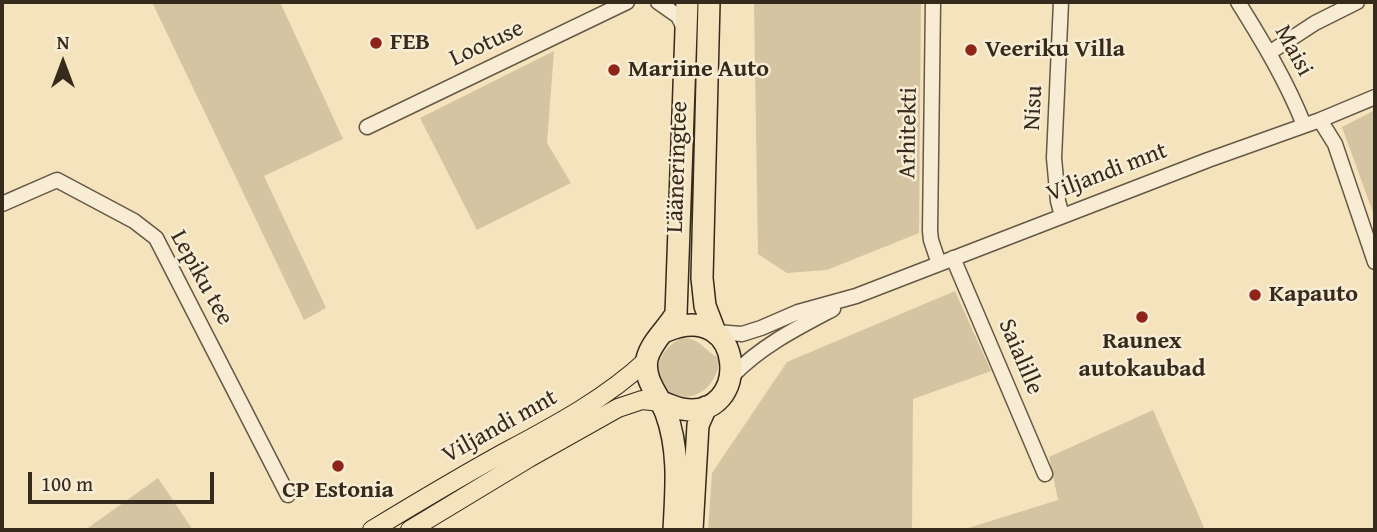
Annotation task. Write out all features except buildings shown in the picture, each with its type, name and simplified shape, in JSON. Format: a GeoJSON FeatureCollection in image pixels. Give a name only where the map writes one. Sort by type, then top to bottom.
{"type":"FeatureCollection","features":[{"type":"Feature","properties":{"kind":"highway","name":"Lääneringtee"},"geometry":{"type":"LineString","coordinates":[[647,360],[657,340],[676,314],[687,2]]}},
{"type":"Feature","properties":{"kind":"highway","name":"Lääneringtee"},"geometry":{"type":"LineString","coordinates":[[706,7],[702,278],[705,306],[715,332],[729,351],[732,376]]}},
{"type":"Feature","properties":{"kind":"highway"},"geometry":{"type":"LineString","coordinates":[[666,331],[692,324],[715,332]]}},
{"type":"Feature","properties":{"kind":"highway"},"geometry":{"type":"LineString","coordinates":[[647,360],[648,377],[670,424],[675,447],[677,480],[674,530]]}},
{"type":"Feature","properties":{"kind":"highway"},"geometry":{"type":"LineString","coordinates":[[661,402],[680,409],[706,407],[722,396],[732,376]]}},
{"type":"Feature","properties":{"kind":"highway"},"geometry":{"type":"LineString","coordinates":[[692,530],[698,425],[706,407]]}},
{"type":"Feature","properties":{"kind":"main road","name":"Viljandi mnt"},"geometry":{"type":"LineString","coordinates":[[372,530],[439,489],[577,413],[623,383],[647,360]]}},
{"type":"Feature","properties":{"kind":"main road","name":"Viljandi mnt"},"geometry":{"type":"LineString","coordinates":[[410,530],[618,408],[642,400],[661,402]]}},
{"type":"Feature","properties":{"kind":"street","name":"Lootuse"},"geometry":{"type":"LineString","coordinates":[[367,127],[627,2]]}},
{"type":"Feature","properties":{"kind":"street"},"geometry":{"type":"LineString","coordinates":[[659,2],[678,16],[686,34]]}},
{"type":"Feature","properties":{"kind":"street","name":"Arhitekti"},"geometry":{"type":"LineString","coordinates":[[933,2],[930,231],[931,240],[946,261]]}},
{"type":"Feature","properties":{"kind":"street","name":"Nisu"},"geometry":{"type":"LineString","coordinates":[[1061,2],[1054,158],[1062,216]]}},
{"type":"Feature","properties":{"kind":"street","name":"Maisi"},"geometry":{"type":"LineString","coordinates":[[1238,2],[1295,101],[1304,125]]}},
{"type":"Feature","properties":{"kind":"street"},"geometry":{"type":"LineString","coordinates":[[1269,53],[1315,23],[1357,2]]}},
{"type":"Feature","properties":{"kind":"street","name":"Viljandi mnt"},"geometry":{"type":"LineString","coordinates":[[715,332],[742,334],[798,312],[856,296],[1375,97]]}},
{"type":"Feature","properties":{"kind":"street"},"geometry":{"type":"LineString","coordinates":[[1320,120],[1335,144],[1375,262]]}},
{"type":"Feature","properties":{"kind":"street","name":"Lepiku tee"},"geometry":{"type":"LineString","coordinates":[[2,204],[57,180],[134,221],[156,238],[288,495]]}},
{"type":"Feature","properties":{"kind":"street","name":"Saialille"},"geometry":{"type":"LineString","coordinates":[[946,261],[1045,474]]}},
{"type":"Feature","properties":{"kind":"street","name":"Viljandi mnt"},"geometry":{"type":"LineString","coordinates":[[732,376],[749,358],[774,341],[856,296]]}},
{"type":"Feature","properties":{"kind":"shaded area"},"geometry":{"type":"Polygon","coordinates":[[[152,2],[280,2],[343,139],[264,176],[326,308],[304,320],[152,2]]]}},
{"type":"Feature","properties":{"kind":"shaded area"},"geometry":{"type":"Polygon","coordinates":[[[754,2],[921,2],[919,233],[827,270],[787,273],[758,254],[754,2]]]}},
{"type":"Feature","properties":{"kind":"shaded area"},"geometry":{"type":"Polygon","coordinates":[[[554,51],[547,143],[571,183],[477,230],[420,118],[554,51]]]}},
{"type":"Feature","properties":{"kind":"shaded area"},"geometry":{"type":"Polygon","coordinates":[[[1375,110],[1375,218],[1342,127],[1375,110]]]}},
{"type":"Feature","properties":{"kind":"shaded area"},"geometry":{"type":"Polygon","coordinates":[[[955,291],[991,371],[913,399],[912,530],[708,530],[712,473],[787,362],[955,291]]]}},
{"type":"Feature","properties":{"kind":"shaded area"},"geometry":{"type":"Polygon","coordinates":[[[682,338],[694,340],[720,358],[710,385],[688,397],[668,393],[662,386],[658,370],[659,362],[667,348],[682,338]]]}},
{"type":"Feature","properties":{"kind":"shaded area"},"geometry":{"type":"Polygon","coordinates":[[[1153,410],[1205,530],[962,530],[1058,500],[1049,457],[1153,410]]]}},
{"type":"Feature","properties":{"kind":"shaded area"},"geometry":{"type":"Polygon","coordinates":[[[158,478],[193,530],[85,530],[158,478]]]}},
{"type":"Feature","properties":{"kind":"place","name":"FEB"},"geometry":{"type":"Point","coordinates":[376,43]}},
{"type":"Feature","properties":{"kind":"place","name":"Veeriku Villa"},"geometry":{"type":"Point","coordinates":[971,50]}},
{"type":"Feature","properties":{"kind":"place","name":"Mariine Auto"},"geometry":{"type":"Point","coordinates":[614,70]}},
{"type":"Feature","properties":{"kind":"place","name":"Kapauto"},"geometry":{"type":"Point","coordinates":[1255,295]}},
{"type":"Feature","properties":{"kind":"place","name":"Raunex autokaubad"},"geometry":{"type":"Point","coordinates":[1142,317]}},
{"type":"Feature","properties":{"kind":"place","name":"CP Estonia"},"geometry":{"type":"Point","coordinates":[338,466]}}]}
